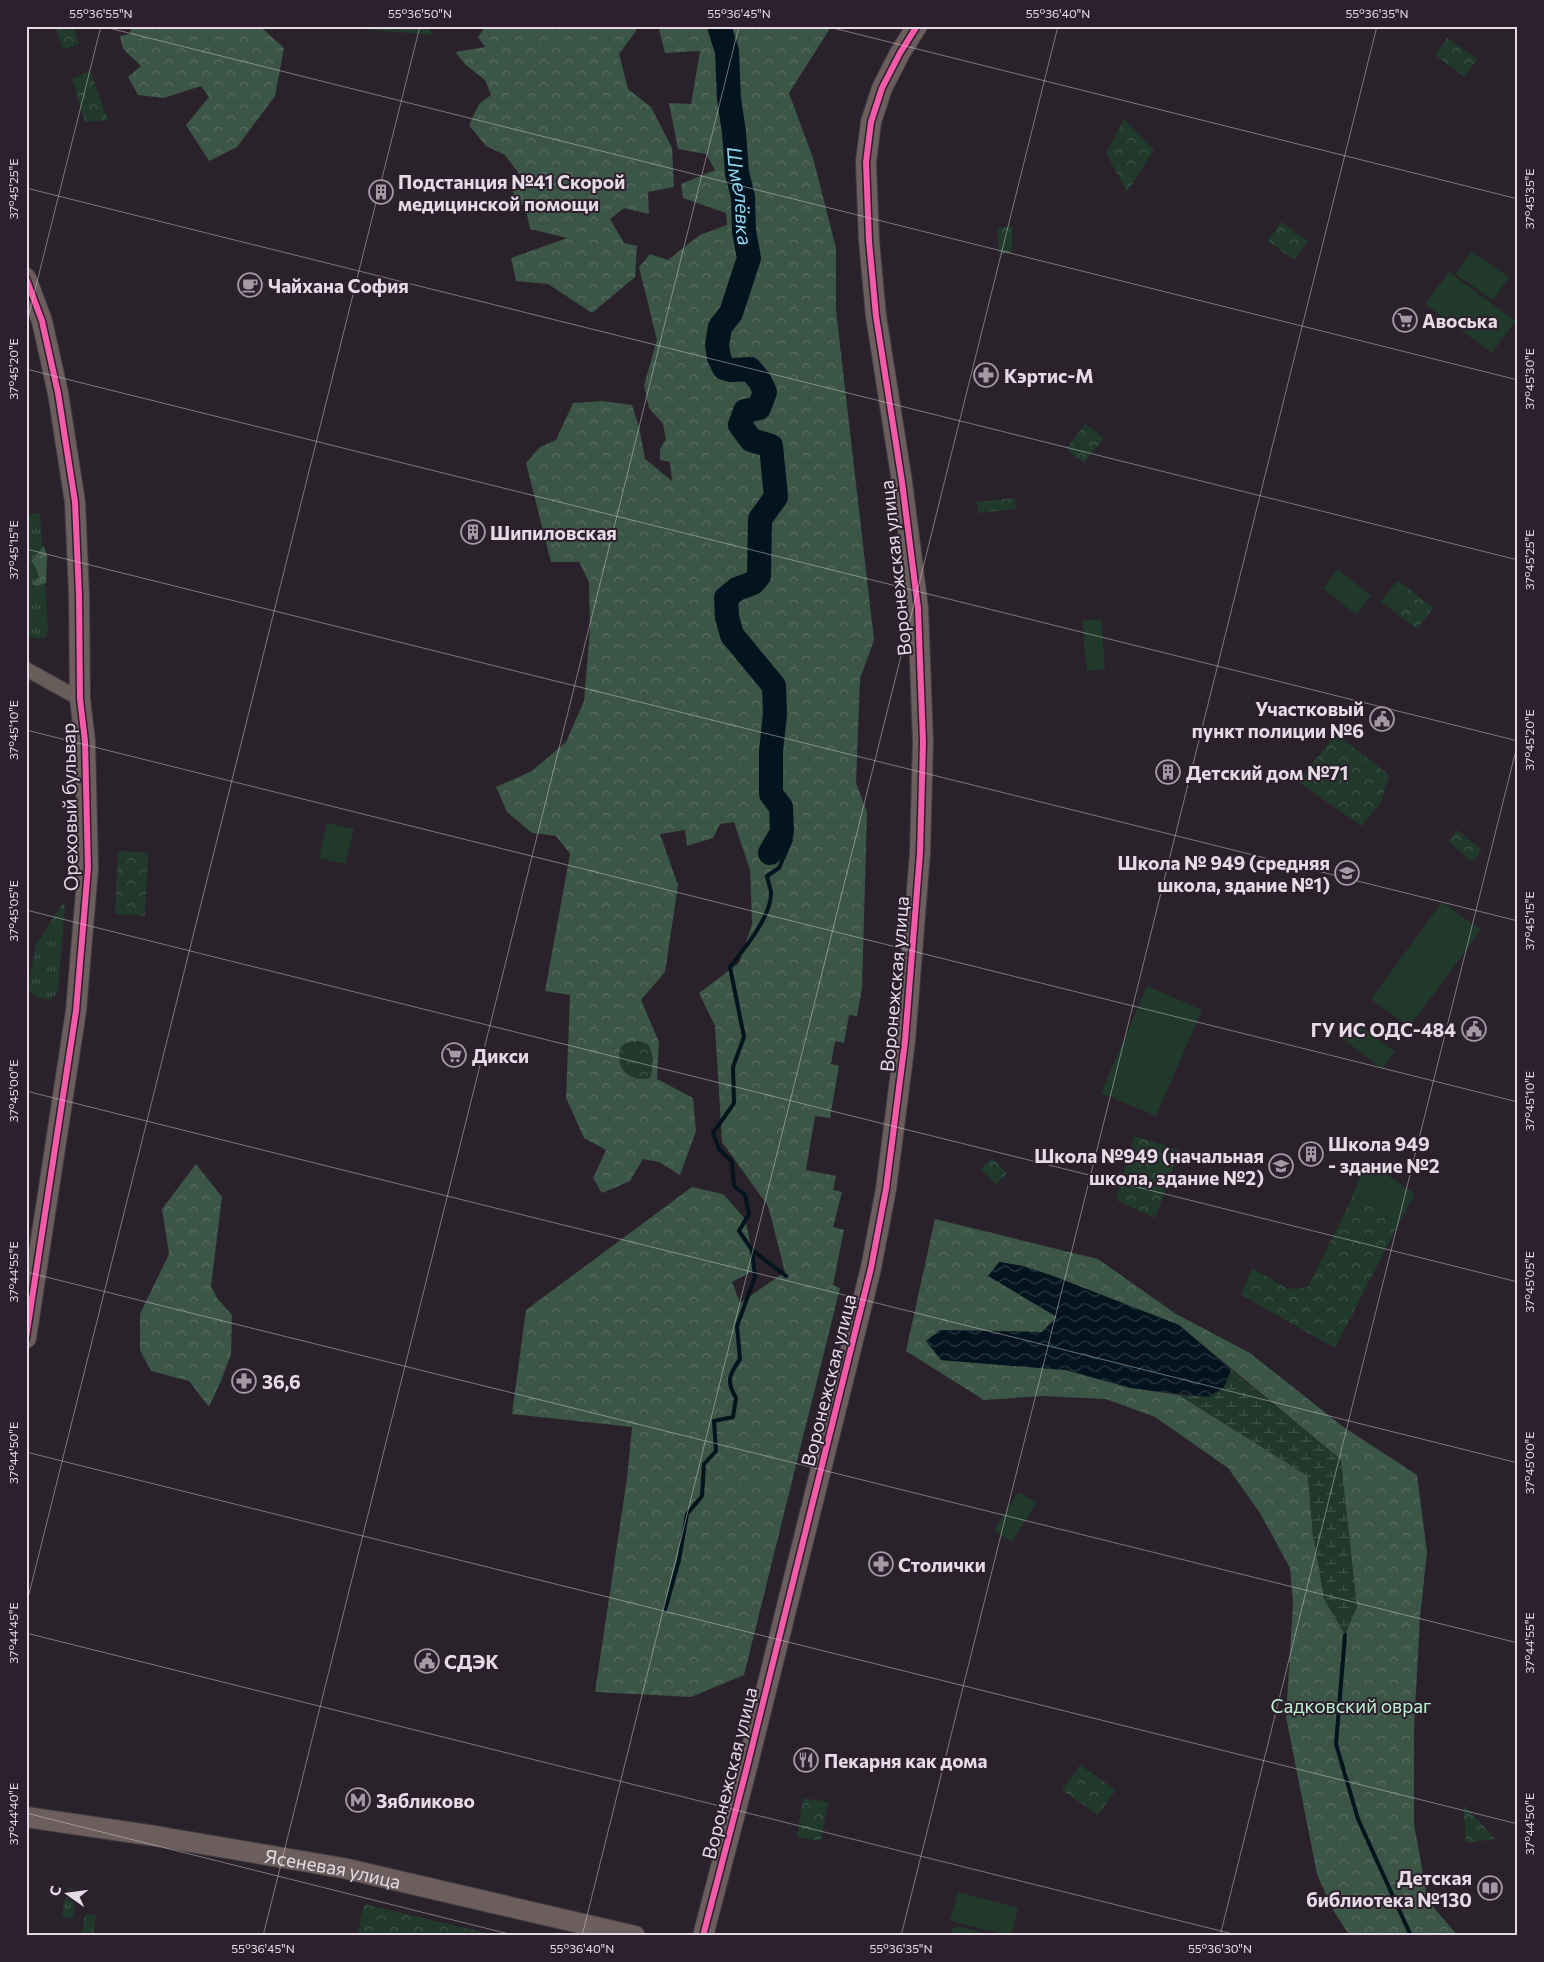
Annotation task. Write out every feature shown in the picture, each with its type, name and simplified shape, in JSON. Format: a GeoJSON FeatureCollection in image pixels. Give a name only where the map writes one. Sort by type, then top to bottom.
{"type":"FeatureCollection","features":[{"type":"Feature","properties":{"kind":"street","name":"Воронежская улица"},"geometry":{"type":"LineString","coordinates":[[703,1936],[871,1268],[886,1189],[902,1067],[913,957],[920,853],[922,742],[918,608],[902,482],[876,316],[866,162],[871,122],[882,88],[904,45],[917,26]]}},
{"type":"Feature","properties":{"kind":"street","name":"Ореховый бульвар"},"geometry":{"type":"LineString","coordinates":[[26,278],[42,321],[58,393],[75,502],[79,595],[80,699],[85,741],[88,826],[87,895],[76,1011],[26,1338]]}},
{"type":"Feature","properties":{"kind":"street"},"geometry":{"type":"LineString","coordinates":[[26,669],[80,699]]}},
{"type":"Feature","properties":{"kind":"street","name":"Ясеневая улица"},"geometry":{"type":"LineString","coordinates":[[26,1817],[155,1836],[342,1868],[635,1936]]}},
{"type":"Feature","properties":{"kind":"green space"},"geometry":{"type":"Polygon","coordinates":[[[55,26],[73,26],[79,44],[63,50],[55,26]]]}},
{"type":"Feature","properties":{"kind":"green space"},"geometry":{"type":"Polygon","coordinates":[[[131,26],[263,26],[262,28],[284,48],[275,96],[237,147],[209,161],[186,125],[209,97],[201,86],[164,98],[138,95],[128,77],[141,66],[123,49],[120,36],[130,34],[131,26]]]}},
{"type":"Feature","properties":{"kind":"green space"},"geometry":{"type":"Polygon","coordinates":[[[337,26],[428,26],[433,35],[341,27],[337,26]]]}},
{"type":"Feature","properties":{"kind":"green space"},"geometry":{"type":"Polygon","coordinates":[[[486,26],[636,26],[636,31],[619,54],[628,89],[651,107],[672,148],[674,187],[648,192],[649,214],[624,208],[610,219],[624,243],[637,246],[635,277],[592,313],[548,284],[516,281],[511,258],[567,238],[530,229],[525,205],[514,203],[513,191],[526,187],[520,175],[505,155],[486,146],[469,125],[479,104],[491,95],[485,80],[467,66],[455,52],[485,47],[478,37],[486,26]]]}},
{"type":"Feature","properties":{"kind":"green space"},"geometry":{"type":"Polygon","coordinates":[[[669,26],[826,26],[829,30],[789,93],[813,158],[836,248],[836,310],[874,640],[860,679],[856,783],[867,812],[862,988],[857,1016],[849,1015],[844,1043],[835,1041],[831,1064],[839,1066],[830,1118],[815,1116],[806,1170],[836,1176],[833,1190],[842,1192],[833,1227],[844,1230],[833,1285],[840,1288],[744,1675],[691,1697],[595,1692],[627,1478],[632,1427],[512,1414],[526,1310],[692,1187],[723,1194],[745,1219],[756,1269],[732,1282],[740,1303],[785,1272],[768,1206],[722,1142],[715,1026],[699,993],[739,963],[752,924],[750,870],[734,822],[720,824],[713,838],[687,846],[685,830],[660,834],[678,885],[665,972],[641,1000],[659,1042],[657,1079],[693,1098],[696,1131],[680,1175],[659,1162],[643,1159],[630,1181],[602,1193],[593,1178],[606,1150],[584,1138],[566,1098],[570,995],[545,991],[570,854],[556,836],[532,833],[507,812],[496,787],[532,771],[566,742],[584,701],[590,629],[589,582],[579,562],[551,562],[526,463],[540,447],[556,440],[573,403],[602,401],[632,405],[639,427],[645,459],[672,481],[670,462],[660,460],[660,449],[666,439],[663,424],[649,408],[644,385],[657,340],[639,267],[650,254],[668,260],[700,235],[727,225],[726,213],[683,198],[681,184],[715,170],[706,154],[678,149],[669,103],[691,104],[700,51],[665,53],[659,30],[669,26]]]}},
{"type":"Feature","properties":{"kind":"green space"},"geometry":{"type":"Polygon","coordinates":[[[1447,38],[1477,59],[1465,77],[1435,55],[1447,38]]]}},
{"type":"Feature","properties":{"kind":"green space"},"geometry":{"type":"Polygon","coordinates":[[[90,71],[108,120],[85,122],[72,79],[90,71]]]}},
{"type":"Feature","properties":{"kind":"green space"},"geometry":{"type":"Polygon","coordinates":[[[1124,119],[1154,150],[1127,192],[1106,153],[1124,119]]]}},
{"type":"Feature","properties":{"kind":"green space"},"geometry":{"type":"Polygon","coordinates":[[[1281,222],[1308,241],[1294,260],[1268,241],[1281,222]]]}},
{"type":"Feature","properties":{"kind":"green space"},"geometry":{"type":"Polygon","coordinates":[[[1012,226],[1012,253],[999,254],[997,228],[1012,226]]]}},
{"type":"Feature","properties":{"kind":"green space"},"geometry":{"type":"Polygon","coordinates":[[[1471,251],[1509,277],[1493,300],[1455,274],[1471,251]]]}},
{"type":"Feature","properties":{"kind":"green space"},"geometry":{"type":"Polygon","coordinates":[[[1449,272],[1515,321],[1492,353],[1425,304],[1449,272]]]}},
{"type":"Feature","properties":{"kind":"green space"},"geometry":{"type":"Polygon","coordinates":[[[1085,424],[1104,438],[1084,463],[1066,449],[1085,424]]]}},
{"type":"Feature","properties":{"kind":"green space"},"geometry":{"type":"Polygon","coordinates":[[[1015,498],[1016,509],[978,513],[977,502],[1015,498]]]}},
{"type":"Feature","properties":{"kind":"green space"},"geometry":{"type":"Polygon","coordinates":[[[40,513],[48,631],[46,637],[41,639],[26,636],[26,515],[40,513]]]}},
{"type":"Feature","properties":{"kind":"green space"},"geometry":{"type":"Polygon","coordinates":[[[44,546],[47,556],[46,583],[37,586],[31,584],[39,577],[31,561],[44,546]]]}},
{"type":"Feature","properties":{"kind":"green space"},"geometry":{"type":"Polygon","coordinates":[[[1338,569],[1371,596],[1356,615],[1323,588],[1338,569]]]}},
{"type":"Feature","properties":{"kind":"green space"},"geometry":{"type":"Polygon","coordinates":[[[1397,581],[1409,589],[1393,611],[1381,602],[1397,581]]]}},
{"type":"Feature","properties":{"kind":"green space"},"geometry":{"type":"Polygon","coordinates":[[[1409,589],[1433,608],[1417,629],[1393,611],[1409,589]]]}},
{"type":"Feature","properties":{"kind":"green space"},"geometry":{"type":"Polygon","coordinates":[[[1101,619],[1105,669],[1087,671],[1082,621],[1101,619]]]}},
{"type":"Feature","properties":{"kind":"green space"},"geometry":{"type":"Polygon","coordinates":[[[1336,734],[1389,775],[1381,802],[1362,826],[1298,782],[1336,734]]]}},
{"type":"Feature","properties":{"kind":"green space"},"geometry":{"type":"Polygon","coordinates":[[[327,823],[354,829],[345,864],[319,858],[327,823]]]}},
{"type":"Feature","properties":{"kind":"green space"},"geometry":{"type":"Polygon","coordinates":[[[1457,830],[1482,850],[1472,862],[1448,841],[1457,830]]]}},
{"type":"Feature","properties":{"kind":"green space"},"geometry":{"type":"Polygon","coordinates":[[[118,851],[148,853],[145,916],[115,914],[118,851]]]}},
{"type":"Feature","properties":{"kind":"green space"},"geometry":{"type":"Polygon","coordinates":[[[1442,902],[1481,930],[1409,1027],[1371,999],[1442,902]]]}},
{"type":"Feature","properties":{"kind":"green space"},"geometry":{"type":"Polygon","coordinates":[[[62,903],[65,903],[58,991],[50,1000],[35,997],[28,989],[36,945],[62,903]]]}},
{"type":"Feature","properties":{"kind":"green space"},"geometry":{"type":"Polygon","coordinates":[[[1147,986],[1202,1010],[1156,1116],[1101,1093],[1147,986]]]}},
{"type":"Feature","properties":{"kind":"green space"},"geometry":{"type":"Polygon","coordinates":[[[1355,1021],[1395,1052],[1382,1069],[1342,1038],[1355,1021]]]}},
{"type":"Feature","properties":{"kind":"green space"},"geometry":{"type":"Polygon","coordinates":[[[639,1041],[648,1044],[651,1052],[653,1065],[650,1078],[634,1078],[623,1070],[620,1062],[619,1054],[622,1046],[627,1042],[639,1041]]]}},
{"type":"Feature","properties":{"kind":"green space"},"geometry":{"type":"Polygon","coordinates":[[[1134,1136],[1180,1150],[1155,1218],[1116,1200],[1134,1136]]]}},
{"type":"Feature","properties":{"kind":"green space"},"geometry":{"type":"Polygon","coordinates":[[[992,1158],[1007,1173],[996,1185],[981,1169],[992,1158]]]}},
{"type":"Feature","properties":{"kind":"green space"},"geometry":{"type":"Polygon","coordinates":[[[1367,1161],[1415,1194],[1399,1223],[1352,1196],[1367,1161]]]}},
{"type":"Feature","properties":{"kind":"green space"},"geometry":{"type":"Polygon","coordinates":[[[196,1164],[222,1197],[211,1286],[217,1298],[232,1315],[231,1355],[209,1407],[189,1381],[151,1371],[140,1350],[140,1314],[169,1254],[162,1209],[196,1164]]]}},
{"type":"Feature","properties":{"kind":"green space"},"geometry":{"type":"Polygon","coordinates":[[[1353,1196],[1399,1223],[1335,1348],[1241,1295],[1252,1268],[1288,1289],[1308,1287],[1353,1196]]]}},
{"type":"Feature","properties":{"kind":"green space","name":"Садковский овраг"},"geometry":{"type":"Polygon","coordinates":[[[935,1219],[1098,1259],[1176,1314],[1250,1353],[1342,1426],[1417,1475],[1427,1552],[1420,1617],[1414,1728],[1414,1824],[1428,1901],[1458,1936],[1350,1936],[1333,1910],[1317,1874],[1286,1717],[1293,1603],[1290,1568],[1260,1513],[1228,1468],[1155,1417],[1106,1399],[1042,1396],[984,1400],[906,1351],[935,1219]],[[999,1262],[1023,1296],[1057,1317],[1042,1332],[940,1330],[941,1360],[1066,1370],[1131,1388],[1179,1395],[1308,1476],[1313,1535],[1341,1460],[1179,1325],[1023,1266],[999,1262]]]}},
{"type":"Feature","properties":{"kind":"green space"},"geometry":{"type":"Polygon","coordinates":[[[1231,1370],[1341,1460],[1357,1607],[1345,1635],[1324,1599],[1313,1535],[1308,1476],[1179,1395],[1212,1395],[1222,1387],[1231,1370]]]}},
{"type":"Feature","properties":{"kind":"green space"},"geometry":{"type":"Polygon","coordinates":[[[1018,1492],[1036,1503],[1012,1542],[994,1530],[1018,1492]]]}},
{"type":"Feature","properties":{"kind":"green space"},"geometry":{"type":"Polygon","coordinates":[[[1080,1765],[1116,1790],[1098,1815],[1062,1790],[1080,1765]]]}},
{"type":"Feature","properties":{"kind":"green space"},"geometry":{"type":"Polygon","coordinates":[[[803,1798],[828,1802],[821,1841],[797,1837],[803,1798]]]}},
{"type":"Feature","properties":{"kind":"green space"},"geometry":{"type":"Polygon","coordinates":[[[1463,1804],[1495,1839],[1466,1843],[1463,1804]]]}},
{"type":"Feature","properties":{"kind":"green space"},"geometry":{"type":"Polygon","coordinates":[[[67,1888],[77,1889],[73,1918],[62,1917],[67,1888]]]}},
{"type":"Feature","properties":{"kind":"green space"},"geometry":{"type":"Polygon","coordinates":[[[958,1892],[1018,1908],[1011,1936],[950,1921],[958,1892]]]}},
{"type":"Feature","properties":{"kind":"green space"},"geometry":{"type":"Polygon","coordinates":[[[364,1904],[499,1936],[357,1936],[364,1904]]]}},
{"type":"Feature","properties":{"kind":"green space"},"geometry":{"type":"Polygon","coordinates":[[[85,1914],[96,1915],[93,1935],[82,1934],[85,1914]]]}},
{"type":"Feature","properties":{"kind":"green space"},"geometry":{"type":"Polygon","coordinates":[[[959,1926],[994,1936],[948,1936],[953,1929],[959,1926]]]}},
{"type":"Feature","properties":{"kind":"water"},"geometry":{"type":"Polygon","coordinates":[[[999,1262],[1023,1266],[1053,1276],[1179,1325],[1231,1370],[1224,1387],[1208,1397],[1131,1388],[1066,1370],[941,1360],[926,1341],[940,1330],[1042,1332],[1057,1317],[988,1276],[999,1262]]]}},
{"type":"Feature","properties":{"kind":"waterway","name":"Шмелёвка"},"geometry":{"type":"LineString","coordinates":[[719,26],[727,51],[729,99],[737,173],[743,197],[744,231],[749,258],[731,313],[720,327],[717,345],[719,358],[724,368],[732,370],[750,369],[760,381],[765,392],[759,408],[745,411],[740,425],[751,440],[771,446],[776,497],[760,519],[759,576],[753,583],[737,589],[726,598],[727,617],[732,635],[774,686],[775,714],[771,751],[771,794],[781,807],[782,832],[770,853]]}},
{"type":"Feature","properties":{"kind":"waterway"},"geometry":{"type":"LineString","coordinates":[[665,1610],[679,1560],[687,1514],[702,1496],[704,1464],[716,1451],[714,1421],[733,1417],[736,1398],[731,1387],[730,1378],[733,1369],[740,1359],[737,1326],[755,1277],[752,1250],[739,1231],[749,1214],[745,1195],[734,1186],[732,1162],[719,1149],[713,1133],[734,1103],[733,1067],[744,1037],[730,967],[756,932],[767,911],[771,892],[767,876],[779,868],[791,840],[782,832]]}},
{"type":"Feature","properties":{"kind":"waterway","name":"Садковский овраг"},"geometry":{"type":"LineString","coordinates":[[752,1250],[786,1276]]}},
{"type":"Feature","properties":{"kind":"waterway"},"geometry":{"type":"LineString","coordinates":[[1345,1635],[1336,1744],[1358,1819],[1411,1936]]}},
{"type":"Feature","properties":{"kind":"cycle path"},"geometry":{"type":"LineString","coordinates":[[703,1936],[871,1268],[886,1189],[905,1041],[920,853],[923,742],[918,608],[902,482],[876,316],[869,241],[866,162],[871,122],[882,88],[900,53],[917,26]]}},
{"type":"Feature","properties":{"kind":"cycle path"},"geometry":{"type":"LineString","coordinates":[[26,278],[42,321],[58,393],[75,502],[79,595],[80,699],[85,741],[88,868],[76,1011],[26,1338]]}},
{"type":"Feature","properties":{"kind":"place","name":"Подстанция №41 Скорой медицинской помощи"},"geometry":{"type":"Point","coordinates":[381,192]}},
{"type":"Feature","properties":{"kind":"place","name":"Чайхана София"},"geometry":{"type":"Point","coordinates":[250,285]}},
{"type":"Feature","properties":{"kind":"place","name":"Авоська"},"geometry":{"type":"Point","coordinates":[1405,320]}},
{"type":"Feature","properties":{"kind":"place","name":"Кэртис-М"},"geometry":{"type":"Point","coordinates":[986,375]}},
{"type":"Feature","properties":{"kind":"place","name":"Шипиловская"},"geometry":{"type":"Point","coordinates":[473,532]}},
{"type":"Feature","properties":{"kind":"place","name":"Участковый пункт полиции №6"},"geometry":{"type":"Point","coordinates":[1382,719]}},
{"type":"Feature","properties":{"kind":"place","name":"Детский дом №71"},"geometry":{"type":"Point","coordinates":[1168,772]}},
{"type":"Feature","properties":{"kind":"place","name":"Школа № 949 (средняя школа, здание №1)"},"geometry":{"type":"Point","coordinates":[1347,873]}},
{"type":"Feature","properties":{"kind":"place","name":"ГУ ИС ОДС-484"},"geometry":{"type":"Point","coordinates":[1474,1029]}},
{"type":"Feature","properties":{"kind":"place","name":"Дикси"},"geometry":{"type":"Point","coordinates":[454,1055]}},
{"type":"Feature","properties":{"kind":"place","name":"Школа 949 - здание №2"},"geometry":{"type":"Point","coordinates":[1311,1154]}},
{"type":"Feature","properties":{"kind":"place","name":"Школа №949 (начальная школа, здание №2)"},"geometry":{"type":"Point","coordinates":[1281,1166]}},
{"type":"Feature","properties":{"kind":"place","name":"36,6"},"geometry":{"type":"Point","coordinates":[244,1381]}},
{"type":"Feature","properties":{"kind":"place","name":"Столички"},"geometry":{"type":"Point","coordinates":[881,1564]}},
{"type":"Feature","properties":{"kind":"place","name":"СДЭК"},"geometry":{"type":"Point","coordinates":[427,1661]}},
{"type":"Feature","properties":{"kind":"place","name":"Пекарня как дома"},"geometry":{"type":"Point","coordinates":[806,1760]}},
{"type":"Feature","properties":{"kind":"place","name":"Зябликово"},"geometry":{"type":"Point","coordinates":[358,1800]}},
{"type":"Feature","properties":{"kind":"place","name":"Детская библиотека №130"},"geometry":{"type":"Point","coordinates":[1490,1888]}}]}
